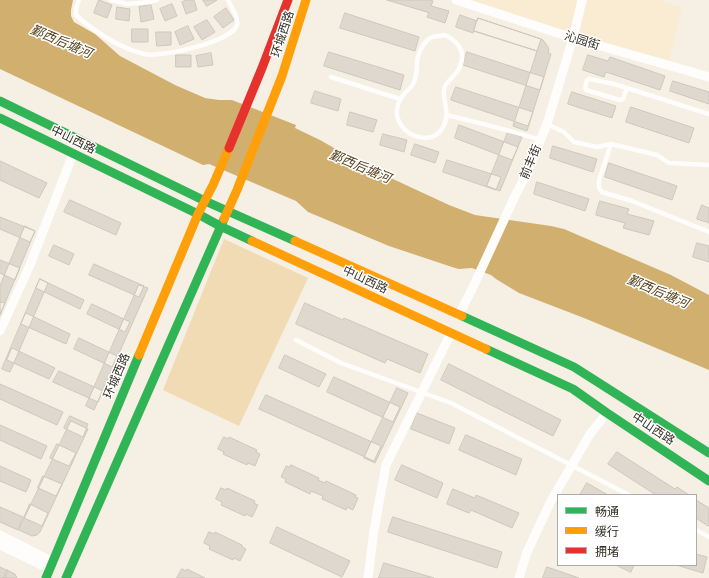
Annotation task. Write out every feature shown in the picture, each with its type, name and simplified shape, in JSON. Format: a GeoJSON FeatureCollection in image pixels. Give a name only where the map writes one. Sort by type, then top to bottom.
{"type":"FeatureCollection","features":[{"type":"Feature","properties":{"kind":"main road","name":"环城西路"},"geometry":{"type":"LineString","coordinates":[[50,570],[198,214],[213,185],[262,68],[288,0]]}},
{"type":"Feature","properties":{"kind":"main road","name":"环城西路"},"geometry":{"type":"LineString","coordinates":[[227,211],[237,190],[282,76],[306,0]]}},
{"type":"Feature","properties":{"kind":"main road","name":"中山西路"},"geometry":{"type":"LineString","coordinates":[[0,101],[205,202],[574,367],[709,453]]}},
{"type":"Feature","properties":{"kind":"main road","name":"中山西路"},"geometry":{"type":"LineString","coordinates":[[0,118],[220,226],[574,389],[607,413],[709,480]]}},
{"type":"Feature","properties":{"kind":"main road"},"geometry":{"type":"LineString","coordinates":[[66,578],[227,211]]}},
{"type":"Feature","properties":{"kind":"street","name":"沁园街"},"geometry":{"type":"LineString","coordinates":[[456,0],[573,38],[709,77]]}},
{"type":"Feature","properties":{"kind":"street","name":"前丰街"},"geometry":{"type":"LineString","coordinates":[[459,315],[526,175],[547,124],[573,38],[582,0]]}},
{"type":"Feature","properties":{"kind":"street"},"geometry":{"type":"LineString","coordinates":[[0,331],[30,265],[73,154]]}},
{"type":"Feature","properties":{"kind":"street"},"geometry":{"type":"LineString","coordinates":[[368,578],[374,530],[386,465],[450,333]]}},
{"type":"Feature","properties":{"kind":"street"},"geometry":{"type":"LineString","coordinates":[[519,578],[527,552],[551,501],[590,434],[607,413]]}},
{"type":"Feature","properties":{"kind":"street"},"geometry":{"type":"LineString","coordinates":[[0,535],[50,570]]}},
{"type":"Feature","properties":{"kind":"street"},"geometry":{"type":"LineString","coordinates":[[0,545],[50,570]]}},
{"type":"Feature","properties":{"kind":"lane"},"geometry":{"type":"LineString","coordinates":[[79,0],[76,8],[76,14],[86,24],[105,37],[145,55],[161,55],[188,50],[214,42],[233,31],[237,25],[237,18],[228,0]]}},
{"type":"Feature","properties":{"kind":"lane"},"geometry":{"type":"LineString","coordinates":[[111,0],[127,4],[158,0]]}},
{"type":"Feature","properties":{"kind":"lane"},"geometry":{"type":"LineString","coordinates":[[445,35],[452,38],[461,48],[462,59],[460,67],[446,85],[444,93],[447,115],[445,124],[441,131],[434,136],[423,138],[404,130],[398,121],[396,110],[400,99],[414,84],[417,70],[417,59],[424,44],[431,38],[445,35]]}},
{"type":"Feature","properties":{"kind":"lane"},"geometry":{"type":"LineString","coordinates":[[331,77],[400,99]]}},
{"type":"Feature","properties":{"kind":"lane"},"geometry":{"type":"LineString","coordinates":[[627,88],[623,99],[620,100],[586,90],[585,88],[587,80],[590,78],[627,88],[709,114]]}},
{"type":"Feature","properties":{"kind":"lane"},"geometry":{"type":"LineString","coordinates":[[447,115],[540,140]]}},
{"type":"Feature","properties":{"kind":"lane"},"geometry":{"type":"LineString","coordinates":[[547,124],[564,132],[574,142],[597,147],[611,144],[657,155],[669,163],[709,165]]}},
{"type":"Feature","properties":{"kind":"lane"},"geometry":{"type":"LineString","coordinates":[[611,144],[599,180],[598,188],[602,192],[632,201],[709,232]]}},
{"type":"Feature","properties":{"kind":"lane"},"geometry":{"type":"LineString","coordinates":[[296,340],[341,364],[450,403],[627,494]]}},
{"type":"Feature","properties":{"kind":"lane"},"geometry":{"type":"LineString","coordinates":[[697,531],[709,537]]}},
{"type":"Feature","properties":{"kind":"shaded area"},"geometry":{"type":"Polygon","coordinates":[[[471,0],[579,0],[571,34],[471,0]]]}},
{"type":"Feature","properties":{"kind":"shaded area"},"geometry":{"type":"Polygon","coordinates":[[[588,0],[661,0],[682,7],[669,62],[579,36],[588,0]]]}},
{"type":"Feature","properties":{"kind":"shaded area"},"geometry":{"type":"Polygon","coordinates":[[[224,239],[308,278],[239,426],[163,390],[224,239]]]}},
{"type":"Feature","properties":{"kind":"water","name":"鄞西后塘河"},"geometry":{"type":"Polygon","coordinates":[[[0,0],[73,0],[71,16],[74,22],[95,34],[120,56],[175,85],[205,98],[232,100],[296,125],[295,128],[320,140],[367,167],[449,205],[475,215],[564,229],[671,275],[709,295],[709,370],[584,318],[519,293],[491,275],[472,268],[455,268],[389,246],[308,212],[296,201],[209,164],[203,165],[0,69],[0,0]]]}},
{"type":"Feature","properties":{"kind":"building"},"geometry":{"type":"Polygon","coordinates":[[[99,0],[112,5],[107,18],[94,13],[99,0]]]}},
{"type":"Feature","properties":{"kind":"building"},"geometry":{"type":"Polygon","coordinates":[[[194,0],[197,10],[186,14],[182,2],[194,0]]]}},
{"type":"Feature","properties":{"kind":"building"},"geometry":{"type":"Polygon","coordinates":[[[203,0],[217,0],[207,6],[203,0]]]}},
{"type":"Feature","properties":{"kind":"building"},"geometry":{"type":"Polygon","coordinates":[[[387,0],[429,0],[433,1],[431,6],[449,11],[445,23],[427,17],[429,13],[387,0]]]}},
{"type":"Feature","properties":{"kind":"building"},"geometry":{"type":"Polygon","coordinates":[[[172,4],[177,16],[165,21],[160,9],[172,4]]]}},
{"type":"Feature","properties":{"kind":"building"},"geometry":{"type":"Polygon","coordinates":[[[151,5],[154,19],[141,22],[139,7],[151,5]]]}},
{"type":"Feature","properties":{"kind":"building"},"geometry":{"type":"Polygon","coordinates":[[[117,7],[130,9],[129,21],[116,19],[117,7]]]}},
{"type":"Feature","properties":{"kind":"building"},"geometry":{"type":"Polygon","coordinates":[[[226,8],[234,20],[223,28],[214,17],[226,8]]]}},
{"type":"Feature","properties":{"kind":"building"},"geometry":{"type":"Polygon","coordinates":[[[345,13],[419,37],[415,51],[340,28],[345,13]]]}},
{"type":"Feature","properties":{"kind":"building"},"geometry":{"type":"Polygon","coordinates":[[[460,15],[477,21],[478,18],[541,39],[537,51],[474,31],[473,33],[456,27],[460,15]]]}},
{"type":"Feature","properties":{"kind":"building"},"geometry":{"type":"Polygon","coordinates":[[[478,18],[541,39],[548,47],[548,53],[551,54],[527,131],[513,126],[537,51],[474,31],[478,18]]]}},
{"type":"Feature","properties":{"kind":"building"},"geometry":{"type":"Polygon","coordinates":[[[207,20],[215,32],[202,40],[194,27],[207,20]]]}},
{"type":"Feature","properties":{"kind":"building"},"geometry":{"type":"Polygon","coordinates":[[[188,26],[194,39],[180,45],[175,32],[188,26]]]}},
{"type":"Feature","properties":{"kind":"building"},"geometry":{"type":"Polygon","coordinates":[[[132,29],[148,29],[148,42],[132,42],[132,29]]]}},
{"type":"Feature","properties":{"kind":"building"},"geometry":{"type":"Polygon","coordinates":[[[156,32],[171,32],[171,45],[157,46],[156,32]]]}},
{"type":"Feature","properties":{"kind":"building"},"geometry":{"type":"Polygon","coordinates":[[[329,52],[404,75],[400,90],[324,66],[329,52]]]}},
{"type":"Feature","properties":{"kind":"building"},"geometry":{"type":"Polygon","coordinates":[[[467,52],[544,77],[540,90],[463,65],[467,52]]]}},
{"type":"Feature","properties":{"kind":"building"},"geometry":{"type":"Polygon","coordinates":[[[211,53],[213,65],[198,67],[196,56],[211,53]]]}},
{"type":"Feature","properties":{"kind":"building"},"geometry":{"type":"Polygon","coordinates":[[[176,55],[191,55],[191,67],[176,67],[176,55]]]}},
{"type":"Feature","properties":{"kind":"building"},"geometry":{"type":"Polygon","coordinates":[[[588,55],[608,61],[610,57],[665,76],[660,90],[606,72],[604,77],[583,70],[588,55]]]}},
{"type":"Feature","properties":{"kind":"building"},"geometry":{"type":"Polygon","coordinates":[[[673,81],[709,92],[709,104],[670,91],[673,81]]]}},
{"type":"Feature","properties":{"kind":"building"},"geometry":{"type":"Polygon","coordinates":[[[456,87],[533,112],[528,126],[451,100],[456,87]]]}},
{"type":"Feature","properties":{"kind":"building"},"geometry":{"type":"Polygon","coordinates":[[[315,91],[341,99],[338,111],[311,103],[315,91]]]}},
{"type":"Feature","properties":{"kind":"building"},"geometry":{"type":"Polygon","coordinates":[[[572,92],[616,106],[612,118],[568,104],[572,92]]]}},
{"type":"Feature","properties":{"kind":"building"},"geometry":{"type":"Polygon","coordinates":[[[631,107],[694,128],[689,143],[626,122],[631,107]]]}},
{"type":"Feature","properties":{"kind":"building"},"geometry":{"type":"Polygon","coordinates":[[[350,112],[377,120],[373,132],[347,125],[350,112]]]}},
{"type":"Feature","properties":{"kind":"building"},"geometry":{"type":"Polygon","coordinates":[[[459,125],[518,147],[512,160],[455,138],[459,125]]]}},
{"type":"Feature","properties":{"kind":"building"},"geometry":{"type":"Polygon","coordinates":[[[508,132],[522,137],[500,191],[487,186],[508,132]]]}},
{"type":"Feature","properties":{"kind":"building"},"geometry":{"type":"Polygon","coordinates":[[[383,134],[407,140],[404,152],[380,145],[383,134]]]}},
{"type":"Feature","properties":{"kind":"building"},"geometry":{"type":"Polygon","coordinates":[[[415,144],[439,152],[435,163],[411,155],[415,144]]]}},
{"type":"Feature","properties":{"kind":"building"},"geometry":{"type":"Polygon","coordinates":[[[553,146],[597,159],[593,172],[550,158],[553,146]]]}},
{"type":"Feature","properties":{"kind":"building"},"geometry":{"type":"Polygon","coordinates":[[[447,160],[501,177],[496,190],[443,172],[447,160]]]}},
{"type":"Feature","properties":{"kind":"building"},"geometry":{"type":"Polygon","coordinates":[[[0,161],[47,183],[39,198],[0,180],[0,161]]]}},
{"type":"Feature","properties":{"kind":"building"},"geometry":{"type":"Polygon","coordinates":[[[609,163],[677,186],[672,200],[605,177],[609,163]]]}},
{"type":"Feature","properties":{"kind":"building"},"geometry":{"type":"Polygon","coordinates":[[[537,182],[589,199],[585,211],[534,194],[537,182]]]}},
{"type":"Feature","properties":{"kind":"building"},"geometry":{"type":"Polygon","coordinates":[[[70,200],[121,223],[116,235],[64,212],[70,200]]]}},
{"type":"Feature","properties":{"kind":"building"},"geometry":{"type":"Polygon","coordinates":[[[600,201],[629,209],[627,214],[654,221],[649,235],[623,228],[625,223],[596,215],[600,201]]]}},
{"type":"Feature","properties":{"kind":"building"},"geometry":{"type":"Polygon","coordinates":[[[702,205],[709,208],[709,223],[697,219],[702,205]]]}},
{"type":"Feature","properties":{"kind":"building"},"geometry":{"type":"Polygon","coordinates":[[[0,217],[35,231],[30,242],[0,229],[0,217]]]}},
{"type":"Feature","properties":{"kind":"building"},"geometry":{"type":"Polygon","coordinates":[[[25,226],[35,231],[0,315],[0,286],[25,226]]]}},
{"type":"Feature","properties":{"kind":"building"},"geometry":{"type":"Polygon","coordinates":[[[697,243],[709,246],[709,262],[693,257],[697,243]]]}},
{"type":"Feature","properties":{"kind":"building"},"geometry":{"type":"Polygon","coordinates":[[[54,245],[74,254],[69,265],[49,256],[54,245]]]}},
{"type":"Feature","properties":{"kind":"building"},"geometry":{"type":"Polygon","coordinates":[[[0,260],[20,268],[15,280],[0,273],[0,260]]]}},
{"type":"Feature","properties":{"kind":"building"},"geometry":{"type":"Polygon","coordinates":[[[94,264],[144,286],[139,297],[89,275],[94,264]]]}},
{"type":"Feature","properties":{"kind":"building"},"geometry":{"type":"Polygon","coordinates":[[[40,279],[84,300],[80,309],[36,288],[40,279]]]}},
{"type":"Feature","properties":{"kind":"building"},"geometry":{"type":"Polygon","coordinates":[[[40,279],[48,283],[10,372],[2,369],[40,279]]]}},
{"type":"Feature","properties":{"kind":"building"},"geometry":{"type":"Polygon","coordinates":[[[139,285],[148,288],[94,410],[86,406],[139,285]]]}},
{"type":"Feature","properties":{"kind":"building"},"geometry":{"type":"Polygon","coordinates":[[[0,302],[5,303],[0,315],[0,302]]]}},
{"type":"Feature","properties":{"kind":"building"},"geometry":{"type":"Polygon","coordinates":[[[305,303],[428,354],[420,373],[387,359],[385,363],[296,324],[305,303]]]}},
{"type":"Feature","properties":{"kind":"building"},"geometry":{"type":"Polygon","coordinates":[[[92,304],[130,322],[125,332],[87,314],[92,304]]]}},
{"type":"Feature","properties":{"kind":"building"},"geometry":{"type":"Polygon","coordinates":[[[26,313],[70,334],[66,344],[21,324],[26,313]]]}},
{"type":"Feature","properties":{"kind":"building"},"geometry":{"type":"Polygon","coordinates":[[[79,338],[117,356],[112,367],[74,349],[79,338]]]}},
{"type":"Feature","properties":{"kind":"building"},"geometry":{"type":"Polygon","coordinates":[[[12,348],[55,368],[49,379],[7,360],[12,348]]]}},
{"type":"Feature","properties":{"kind":"building"},"geometry":{"type":"Polygon","coordinates":[[[285,355],[326,374],[319,387],[279,368],[285,355]]]}},
{"type":"Feature","properties":{"kind":"building"},"geometry":{"type":"Polygon","coordinates":[[[449,364],[561,420],[553,436],[441,380],[449,364]]]}},
{"type":"Feature","properties":{"kind":"building"},"geometry":{"type":"Polygon","coordinates":[[[59,371],[103,391],[98,402],[53,382],[59,371]]]}},
{"type":"Feature","properties":{"kind":"building"},"geometry":{"type":"Polygon","coordinates":[[[334,377],[400,407],[393,422],[327,392],[334,377]]]}},
{"type":"Feature","properties":{"kind":"building"},"geometry":{"type":"Polygon","coordinates":[[[0,384],[63,412],[57,425],[0,399],[0,384]]]}},
{"type":"Feature","properties":{"kind":"building"},"geometry":{"type":"Polygon","coordinates":[[[397,388],[408,393],[375,463],[364,458],[397,388]]]}},
{"type":"Feature","properties":{"kind":"building"},"geometry":{"type":"Polygon","coordinates":[[[266,395],[381,446],[374,461],[259,409],[266,395]]]}},
{"type":"Feature","properties":{"kind":"building"},"geometry":{"type":"Polygon","coordinates":[[[417,413],[455,428],[449,444],[411,429],[417,413]]]}},
{"type":"Feature","properties":{"kind":"building"},"geometry":{"type":"Polygon","coordinates":[[[70,416],[88,424],[83,437],[64,428],[70,416]]]}},
{"type":"Feature","properties":{"kind":"building"},"geometry":{"type":"Polygon","coordinates":[[[71,421],[88,429],[40,532],[37,535],[32,536],[19,530],[71,421]]]}},
{"type":"Feature","properties":{"kind":"building"},"geometry":{"type":"Polygon","coordinates":[[[0,425],[47,446],[41,459],[0,440],[0,425]]]}},
{"type":"Feature","properties":{"kind":"building"},"geometry":{"type":"Polygon","coordinates":[[[466,435],[522,459],[516,475],[459,450],[466,435]]]}},
{"type":"Feature","properties":{"kind":"building"},"geometry":{"type":"Polygon","coordinates":[[[224,437],[228,439],[229,437],[257,450],[256,452],[260,454],[255,466],[248,463],[247,465],[223,454],[224,452],[218,449],[224,437]]]}},
{"type":"Feature","properties":{"kind":"building"},"geometry":{"type":"Polygon","coordinates":[[[57,444],[76,453],[69,466],[50,458],[57,444]]]}},
{"type":"Feature","properties":{"kind":"building"},"geometry":{"type":"Polygon","coordinates":[[[617,452],[675,489],[677,487],[688,494],[654,494],[608,464],[617,452]]]}},
{"type":"Feature","properties":{"kind":"building"},"geometry":{"type":"Polygon","coordinates":[[[291,465],[319,478],[318,480],[325,483],[326,481],[356,495],[355,497],[358,498],[353,510],[347,507],[346,510],[322,499],[323,496],[311,491],[310,494],[285,482],[286,479],[281,477],[286,466],[290,467],[291,465]]]}},
{"type":"Feature","properties":{"kind":"building"},"geometry":{"type":"Polygon","coordinates":[[[402,465],[443,483],[437,498],[395,480],[402,465]]]}},
{"type":"Feature","properties":{"kind":"building"},"geometry":{"type":"Polygon","coordinates":[[[0,466],[31,480],[26,492],[0,481],[0,466]]]}},
{"type":"Feature","properties":{"kind":"building"},"geometry":{"type":"Polygon","coordinates":[[[43,476],[62,484],[56,496],[38,488],[43,476]]]}},
{"type":"Feature","properties":{"kind":"building"},"geometry":{"type":"Polygon","coordinates":[[[587,483],[606,494],[581,494],[587,483]]]}},
{"type":"Feature","properties":{"kind":"building"},"geometry":{"type":"Polygon","coordinates":[[[221,488],[226,490],[227,488],[255,501],[254,503],[258,505],[252,517],[246,514],[245,516],[221,505],[222,502],[216,499],[221,488]]]}},
{"type":"Feature","properties":{"kind":"building"},"geometry":{"type":"Polygon","coordinates":[[[453,489],[475,498],[476,495],[519,513],[512,528],[471,510],[469,513],[447,504],[453,489]]]}},
{"type":"Feature","properties":{"kind":"building"},"geometry":{"type":"Polygon","coordinates":[[[697,501],[709,508],[708,526],[697,519],[697,501]]]}},
{"type":"Feature","properties":{"kind":"building"},"geometry":{"type":"Polygon","coordinates":[[[30,504],[48,513],[42,526],[24,518],[30,504]]]}},
{"type":"Feature","properties":{"kind":"building"},"geometry":{"type":"Polygon","coordinates":[[[0,507],[23,517],[18,530],[0,522],[0,507]]]}},
{"type":"Feature","properties":{"kind":"building"},"geometry":{"type":"Polygon","coordinates":[[[393,517],[502,552],[497,568],[388,532],[393,517]]]}},
{"type":"Feature","properties":{"kind":"building"},"geometry":{"type":"Polygon","coordinates":[[[277,527],[350,561],[342,577],[270,543],[277,527]]]}},
{"type":"Feature","properties":{"kind":"building"},"geometry":{"type":"Polygon","coordinates":[[[209,532],[214,534],[215,532],[242,545],[242,547],[246,549],[240,561],[234,558],[233,560],[209,549],[210,546],[204,543],[209,532]]]}},
{"type":"Feature","properties":{"kind":"building"},"geometry":{"type":"Polygon","coordinates":[[[697,554],[707,557],[703,573],[679,566],[697,566],[697,554]]]}},
{"type":"Feature","properties":{"kind":"building"},"geometry":{"type":"Polygon","coordinates":[[[384,563],[434,578],[379,578],[384,563]]]}},
{"type":"Feature","properties":{"kind":"building"},"geometry":{"type":"Polygon","coordinates":[[[618,566],[634,566],[631,572],[618,566]]]}},
{"type":"Feature","properties":{"kind":"building"},"geometry":{"type":"Polygon","coordinates":[[[0,567],[8,571],[5,577],[7,578],[0,578],[0,567]]]}},
{"type":"Feature","properties":{"kind":"building"},"geometry":{"type":"Polygon","coordinates":[[[547,567],[579,578],[543,578],[547,567]]]}},
{"type":"Feature","properties":{"kind":"building"},"geometry":{"type":"Polygon","coordinates":[[[182,569],[186,571],[187,569],[205,578],[177,578],[182,569]]]}},
{"type":"Feature","properties":{"kind":"building"},"geometry":{"type":"Polygon","coordinates":[[[7,570],[15,574],[17,578],[4,578],[7,570]]]}},
{"type":"Feature","properties":{"kind":"traffic: fast"},"geometry":{"type":"LineString","coordinates":[[0,101],[205,201],[295,241]]}},
{"type":"Feature","properties":{"kind":"traffic: fast"},"geometry":{"type":"LineString","coordinates":[[0,118],[252,241]]}},
{"type":"Feature","properties":{"kind":"traffic: fast"},"geometry":{"type":"LineString","coordinates":[[66,578],[224,219]]}},
{"type":"Feature","properties":{"kind":"traffic: fast"},"geometry":{"type":"LineString","coordinates":[[462,316],[574,367],[709,453]]}},
{"type":"Feature","properties":{"kind":"traffic: fast"},"geometry":{"type":"LineString","coordinates":[[486,349],[573,389],[709,481]]}},
{"type":"Feature","properties":{"kind":"traffic: fast"},"geometry":{"type":"LineString","coordinates":[[46,578],[139,355]]}},
{"type":"Feature","properties":{"kind":"traffic: slow"},"geometry":{"type":"LineString","coordinates":[[224,219],[282,76],[306,0]]}},
{"type":"Feature","properties":{"kind":"traffic: slow"},"geometry":{"type":"LineString","coordinates":[[139,355],[198,214],[213,185],[229,148]]}},
{"type":"Feature","properties":{"kind":"traffic: slow"},"geometry":{"type":"LineString","coordinates":[[252,241],[486,349]]}},
{"type":"Feature","properties":{"kind":"traffic: slow"},"geometry":{"type":"LineString","coordinates":[[295,241],[462,316]]}},
{"type":"Feature","properties":{"kind":"traffic: jam"},"geometry":{"type":"LineString","coordinates":[[229,148],[288,0]]}}]}
